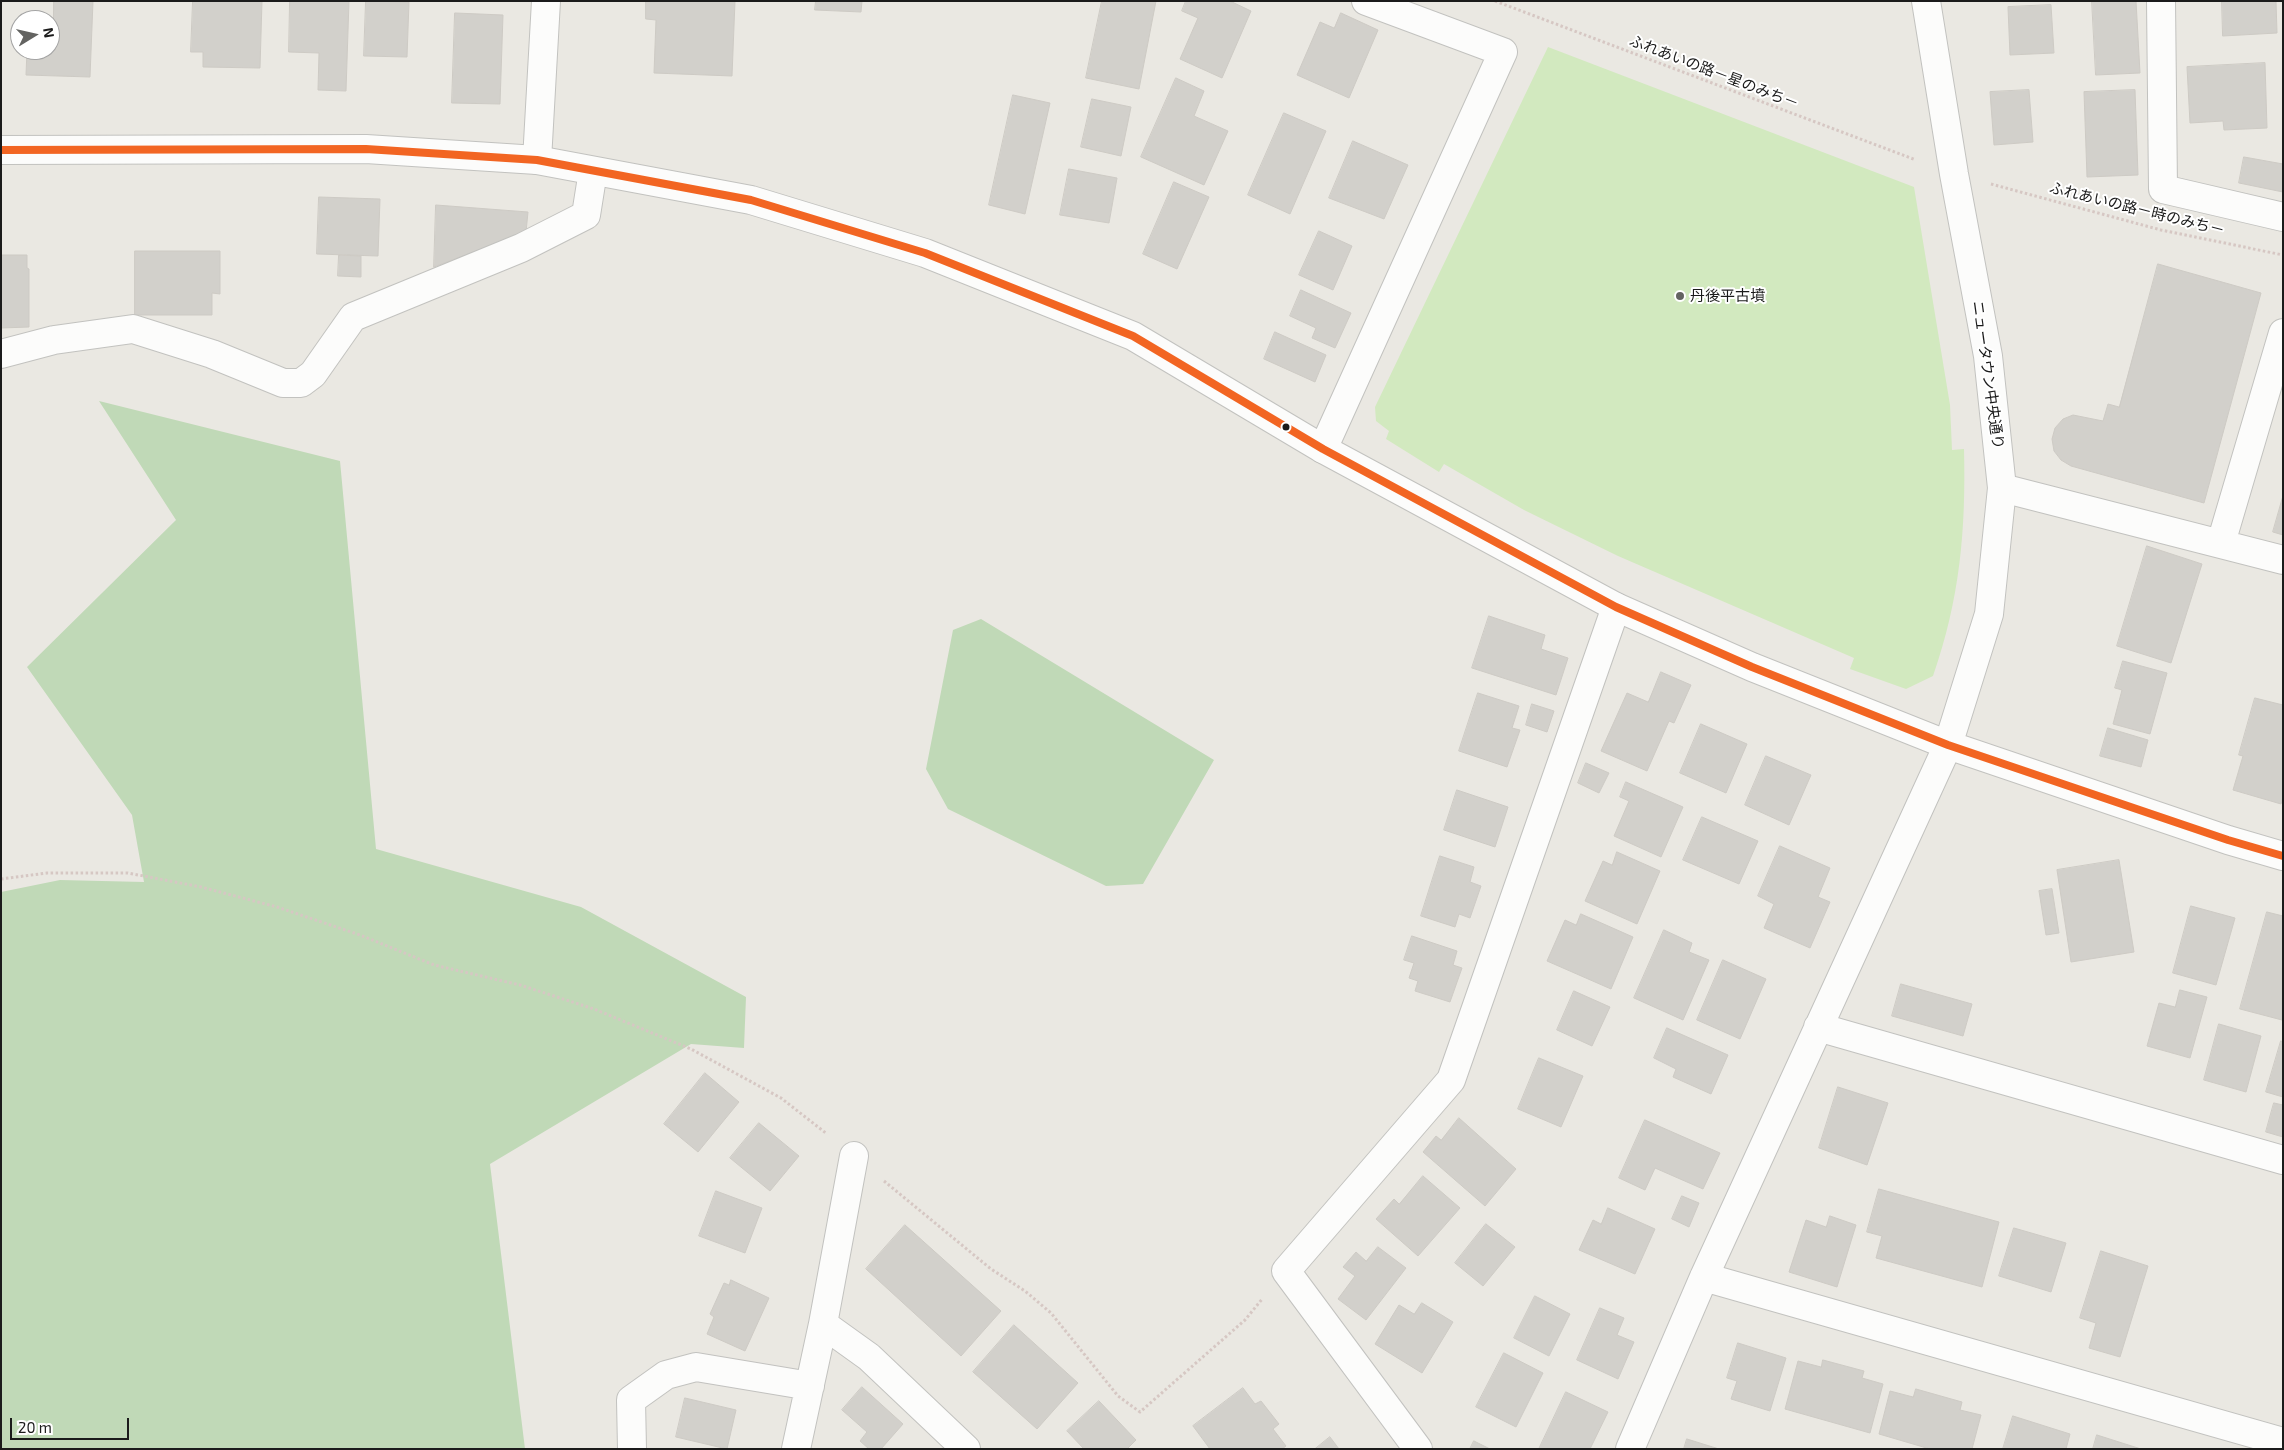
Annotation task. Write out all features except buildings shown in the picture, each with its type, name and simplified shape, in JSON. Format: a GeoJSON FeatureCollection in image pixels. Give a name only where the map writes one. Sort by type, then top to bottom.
{"type":"FeatureCollection","features":[{"type":"Feature","properties":{"kind":"street"},"geometry":{"type":"LineString","coordinates":[[537,160],[546,1]]}},
{"type":"Feature","properties":{"kind":"street"},"geometry":{"type":"LineString","coordinates":[[1323,449],[1502,52],[1366,1]]}},
{"type":"Feature","properties":{"kind":"street","name":"ニュータウン中央通り"},"geometry":{"type":"LineString","coordinates":[[1630,1449],[1704,1277],[1948,745],[1989,614],[2002,488],[1988,356],[1954,174],[1926,1]]}},
{"type":"Feature","properties":{"kind":"street"},"geometry":{"type":"LineString","coordinates":[[2161,1],[2163,189],[2283,216]]}},
{"type":"Feature","properties":{"kind":"street"},"geometry":{"type":"LineString","coordinates":[[1,150],[366,149],[537,160],[751,200],[925,253],[1133,336],[1323,449],[1616,606],[1752,667],[1948,745],[2228,840],[2283,856]]}},
{"type":"Feature","properties":{"kind":"street"},"geometry":{"type":"LineString","coordinates":[[1,354],[54,340],[133,329],[212,354],[283,383],[301,383],[313,374],[353,317],[521,248],[586,215],[593,171]]}},
{"type":"Feature","properties":{"kind":"street"},"geometry":{"type":"LineString","coordinates":[[2221,543],[2283,333]]}},
{"type":"Feature","properties":{"kind":"street"},"geometry":{"type":"LineString","coordinates":[[2002,488],[2283,560]]}},
{"type":"Feature","properties":{"kind":"street"},"geometry":{"type":"LineString","coordinates":[[1418,1449],[1286,1271],[1451,1080],[1616,606]]}},
{"type":"Feature","properties":{"kind":"street"},"geometry":{"type":"LineString","coordinates":[[1818,1027],[2283,1160]]}},
{"type":"Feature","properties":{"kind":"street"},"geometry":{"type":"LineString","coordinates":[[796,1449],[824,1324],[854,1156]]}},
{"type":"Feature","properties":{"kind":"street"},"geometry":{"type":"LineString","coordinates":[[1704,1277],[2283,1442]]}},
{"type":"Feature","properties":{"kind":"street"},"geometry":{"type":"LineString","coordinates":[[824,1324],[869,1357],[966,1449]]}},
{"type":"Feature","properties":{"kind":"street"},"geometry":{"type":"LineString","coordinates":[[632,1449],[631,1400],[666,1375],[696,1367],[810,1386]]}},
{"type":"Feature","properties":{"kind":"path","name":"ふれあいの路－星のみち－"},"geometry":{"type":"LineString","coordinates":[[1495,1],[1925,163]]}},
{"type":"Feature","properties":{"kind":"path","name":"ふれあいの路－時のみち－"},"geometry":{"type":"LineString","coordinates":[[1986,182],[2161,230],[2283,255]]}},
{"type":"Feature","properties":{"kind":"path"},"geometry":{"type":"LineString","coordinates":[[1,879],[47,874],[128,873],[201,887],[277,907],[351,932],[434,965],[520,985],[594,1009],[691,1049],[781,1098],[991,1269],[1025,1291],[1051,1313],[1118,1396],[1140,1412],[1245,1320],[1286,1271]]}},
{"type":"Feature","properties":{"kind":"green space","name":"丹後平古墳"},"geometry":{"type":"Polygon","coordinates":[[[1548,47],[1914,187],[1950,405],[1952,450],[1964,449],[1964,508],[1959,564],[1950,619],[1933,676],[1906,689],[1850,669],[1854,658],[1618,556],[1524,510],[1444,464],[1439,472],[1386,439],[1389,431],[1376,421],[1375,407],[1548,47]]]}},
{"type":"Feature","properties":{"kind":"green space"},"geometry":{"type":"Polygon","coordinates":[[[99,401],[340,461],[376,849],[581,907],[746,997],[744,1048],[691,1044],[490,1164],[525,1449],[1,1449],[1,892],[60,880],[144,882],[132,815],[27,667],[176,520],[99,401]]]}},
{"type":"Feature","properties":{"kind":"green space"},"geometry":{"type":"Polygon","coordinates":[[[981,619],[1214,760],[1143,884],[1106,886],[948,809],[926,769],[953,630],[981,619]]]}},
{"type":"Feature","properties":{"kind":"transit line","name":"20"},"geometry":{"type":"LineString","coordinates":[[1,150],[366,149],[537,160],[751,200],[925,253],[1133,336],[1323,449],[1616,607],[1752,667],[1948,745],[2228,840],[2283,856]]}},
{"type":"Feature","properties":{"kind":"place","name":"丹後平古墳"},"geometry":{"type":"Point","coordinates":[1680,296]}}]}
